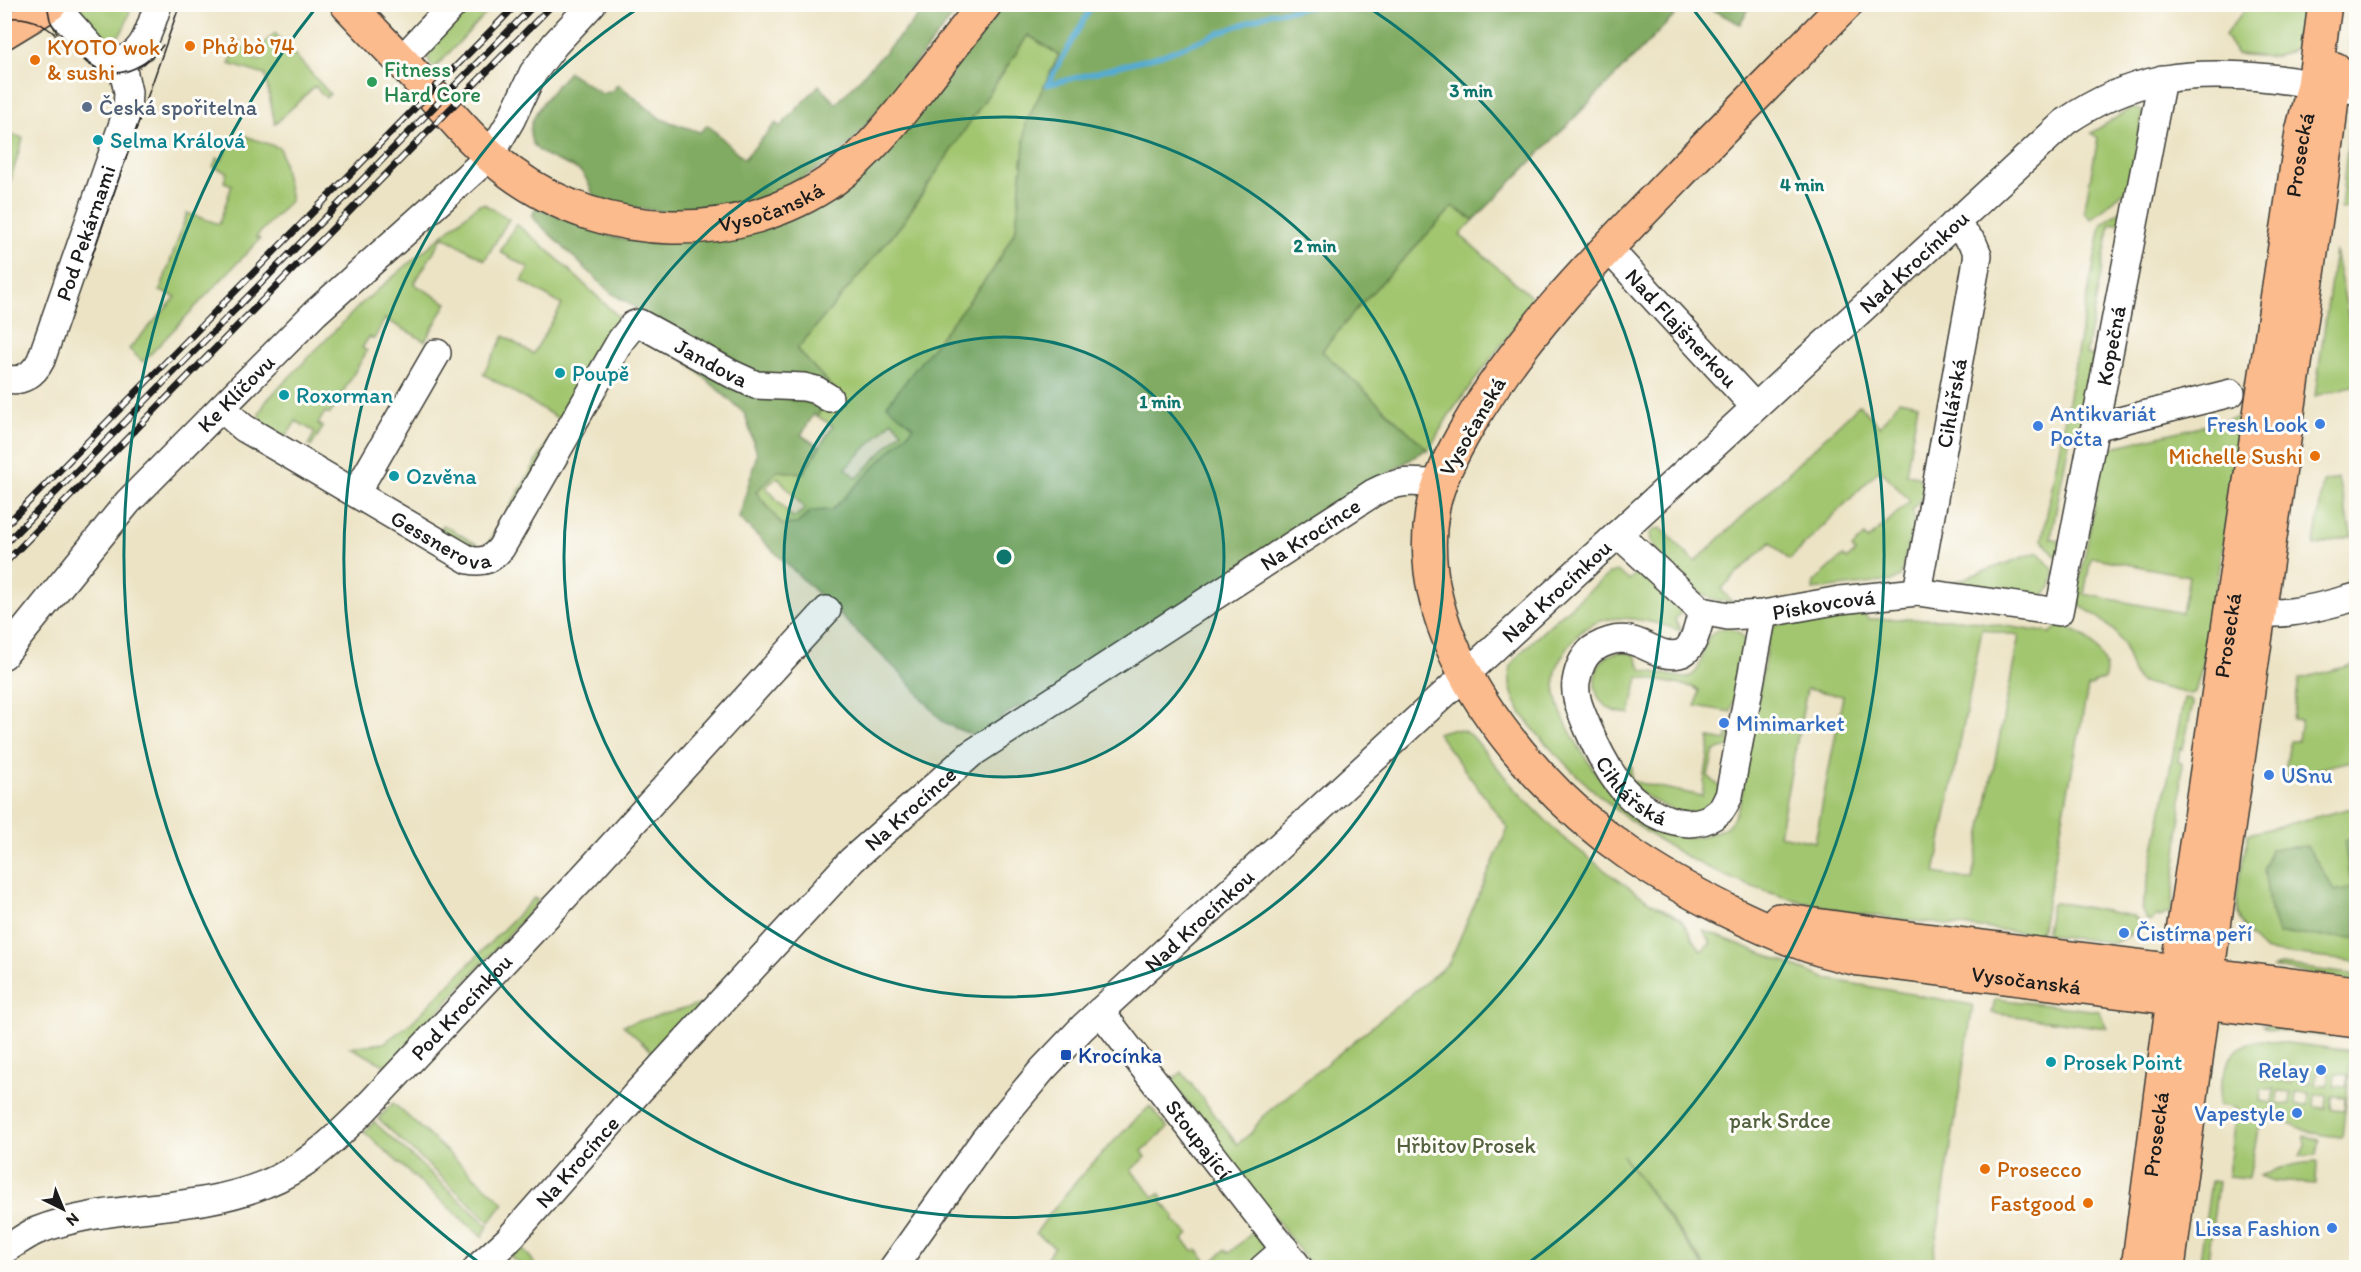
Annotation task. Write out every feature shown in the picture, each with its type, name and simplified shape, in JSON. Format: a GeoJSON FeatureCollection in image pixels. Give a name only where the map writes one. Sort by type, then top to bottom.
{"type":"FeatureCollection","features":[{"type":"Feature","properties":{"kind":"main road"},"geometry":{"type":"LineString","coordinates":[[4,32],[52,4]]}},
{"type":"Feature","properties":{"kind":"main road"},"geometry":{"type":"LineString","coordinates":[[347,4],[490,156]]}},
{"type":"Feature","properties":{"kind":"main road","name":"Vysočanská"},"geometry":{"type":"LineString","coordinates":[[490,156],[529,186],[565,205],[622,222],[657,228],[681,228],[713,225],[778,208],[835,178],[867,150],[893,122],[985,4]]}},
{"type":"Feature","properties":{"kind":"main road","name":"Vysočanská"},"geometry":{"type":"LineString","coordinates":[[1846,4],[1607,247],[1551,310],[1483,400],[1460,440],[1439,484],[1432,513],[1430,539],[1436,599],[1465,674],[1495,723],[1561,799],[1624,851],[1657,874],[1791,940],[1834,954],[2191,986],[2356,993]]}},
{"type":"Feature","properties":{"kind":"main road","name":"Prosecká"},"geometry":{"type":"LineString","coordinates":[[2325,4],[2335,88]]}},
{"type":"Feature","properties":{"kind":"main road","name":"Prosecká"},"geometry":{"type":"LineString","coordinates":[[2138,1268],[2191,986],[2246,611],[2335,88],[2342,4]]}},
{"type":"Feature","properties":{"kind":"main road","name":"Vysočanská"},"geometry":{"type":"LineString","coordinates":[[2191,986],[2356,1021]]}},
{"type":"Feature","properties":{"kind":"main road","name":"Prosecká"},"geometry":{"type":"LineString","coordinates":[[2168,1268],[2191,986]]}},
{"type":"Feature","properties":{"kind":"street"},"geometry":{"type":"LineString","coordinates":[[52,4],[96,52],[106,59],[121,61],[141,47],[158,4]]}},
{"type":"Feature","properties":{"kind":"street"},"geometry":{"type":"LineString","coordinates":[[400,60],[454,4]]}},
{"type":"Feature","properties":{"kind":"street","name":"Ke Klíčovu"},"geometry":{"type":"LineString","coordinates":[[4,655],[128,502],[315,313],[490,156],[511,120],[533,74],[555,44],[592,4]]}},
{"type":"Feature","properties":{"kind":"street","name":"Pod Pekárnami"},"geometry":{"type":"LineString","coordinates":[[4,378],[19,380],[28,377],[37,369],[42,360],[127,112],[128,92],[121,61]]}},
{"type":"Feature","properties":{"kind":"street","name":"Nad Krocínkou"},"geometry":{"type":"LineString","coordinates":[[893,1268],[984,1140],[1042,1071],[1100,1011],[2074,116],[2091,104],[2129,87],[2189,75],[2271,78],[2335,88]]}},
{"type":"Feature","properties":{"kind":"street","name":"Kopečná"},"geometry":{"type":"LineString","coordinates":[[2059,612],[2162,79]]}},
{"type":"Feature","properties":{"kind":"street","name":"Cihlářská"},"geometry":{"type":"LineString","coordinates":[[1917,592],[1978,255],[1973,243],[1954,224]]}},
{"type":"Feature","properties":{"kind":"street","name":"Nad Flajšnerkou"},"geometry":{"type":"LineString","coordinates":[[1607,247],[1755,407]]}},
{"type":"Feature","properties":{"kind":"street","name":"Jandova"},"geometry":{"type":"LineString","coordinates":[[633,325],[639,323],[756,385],[804,387],[816,390],[829,398]]}},
{"type":"Feature","properties":{"kind":"street","name":"Gessnerova"},"geometry":{"type":"LineString","coordinates":[[221,408],[244,428],[469,560],[479,562],[487,560],[501,548],[621,340],[633,325]]}},
{"type":"Feature","properties":{"kind":"street"},"geometry":{"type":"LineString","coordinates":[[356,494],[437,353]]}},
{"type":"Feature","properties":{"kind":"street"},"geometry":{"type":"LineString","coordinates":[[2095,427],[2231,393]]}},
{"type":"Feature","properties":{"kind":"street","name":"Na Krocínce"},"geometry":{"type":"LineString","coordinates":[[477,1268],[508,1240],[638,1092],[852,860],[971,754],[1373,493],[1391,484],[1406,481],[1439,484]]}},
{"type":"Feature","properties":{"kind":"street"},"geometry":{"type":"LineString","coordinates":[[1618,534],[1702,611]]}},
{"type":"Feature","properties":{"kind":"street","name":"Pískovcová"},"geometry":{"type":"LineString","coordinates":[[1702,611],[1728,616],[1763,614],[1840,600],[1917,592],[2059,612]]}},
{"type":"Feature","properties":{"kind":"street"},"geometry":{"type":"LineString","coordinates":[[2246,611],[2288,614],[2356,597]]}},
{"type":"Feature","properties":{"kind":"street","name":"Pod Krocínkou"},"geometry":{"type":"LineString","coordinates":[[4,1250],[35,1232],[82,1218],[220,1199],[266,1184],[304,1164],[335,1139],[364,1110],[587,873],[827,610]]}},
{"type":"Feature","properties":{"kind":"street","name":"Cihlářská"},"geometry":{"type":"LineString","coordinates":[[1702,611],[1696,633],[1689,647],[1679,654],[1664,653],[1626,639],[1607,640],[1591,649],[1581,664],[1576,683],[1577,702],[1592,738],[1622,789],[1637,802],[1678,823],[1692,824],[1707,820],[1721,810],[1730,796],[1763,614]]}},
{"type":"Feature","properties":{"kind":"street","name":"Stoupající"},"geometry":{"type":"LineString","coordinates":[[1100,1011],[1292,1258]]}},
{"type":"Feature","properties":{"kind":"street"},"geometry":{"type":"LineString","coordinates":[[1263,1268],[1292,1258]]}},
{"type":"Feature","properties":{"kind":"green space"},"geometry":{"type":"Polygon","coordinates":[[[81,5],[132,5],[121,33],[112,40],[105,41],[79,14],[81,5]]]}},
{"type":"Feature","properties":{"kind":"green space"},"geometry":{"type":"Polygon","coordinates":[[[469,5],[494,5],[434,69],[428,59],[430,48],[469,5]]]}},
{"type":"Feature","properties":{"kind":"green space"},"geometry":{"type":"Polygon","coordinates":[[[929,5],[962,5],[852,142],[833,159],[789,187],[766,198],[684,215],[617,205],[594,197],[581,172],[539,151],[532,142],[530,131],[538,109],[569,72],[602,94],[612,91],[618,84],[661,119],[700,132],[708,125],[744,159],[776,123],[780,127],[819,85],[836,104],[929,5]]]}},
{"type":"Feature","properties":{"kind":"green space"},"geometry":{"type":"Polygon","coordinates":[[[1004,5],[1685,5],[1474,220],[1453,207],[1361,304],[1322,351],[1427,449],[1023,711],[1019,706],[999,719],[1002,724],[980,738],[942,721],[903,676],[739,518],[757,454],[745,414],[677,353],[644,313],[611,293],[532,217],[536,207],[591,230],[618,238],[640,240],[687,238],[896,141],[1004,5]],[[1028,35],[902,224],[797,349],[834,389],[817,416],[814,414],[801,435],[820,447],[803,473],[777,471],[756,492],[782,525],[797,524],[811,511],[832,510],[914,427],[887,405],[993,270],[1016,229],[1026,123],[1059,55],[1028,35]]]}},
{"type":"Feature","properties":{"kind":"green space"},"geometry":{"type":"Polygon","coordinates":[[[1703,5],[1751,5],[1740,24],[1703,5]]]}},
{"type":"Feature","properties":{"kind":"green space"},"geometry":{"type":"Polygon","coordinates":[[[2248,5],[2308,5],[2304,33],[2300,43],[2285,54],[2276,56],[2237,54],[2225,35],[2248,5]]]}},
{"type":"Feature","properties":{"kind":"green space"},"geometry":{"type":"Polygon","coordinates":[[[2356,6],[2356,61],[2351,45],[2356,6]]]}},
{"type":"Feature","properties":{"kind":"green space"},"geometry":{"type":"Polygon","coordinates":[[[275,33],[330,94],[326,98],[315,86],[275,124],[265,75],[229,64],[239,41],[258,61],[263,56],[261,46],[275,33]]]}},
{"type":"Feature","properties":{"kind":"green space"},"geometry":{"type":"Polygon","coordinates":[[[1028,35],[1059,55],[1026,123],[1016,229],[993,270],[888,405],[914,427],[832,510],[811,511],[797,524],[782,525],[756,492],[777,471],[803,473],[833,426],[817,416],[834,389],[797,349],[902,224],[1028,35]],[[892,421],[846,468],[857,478],[902,431],[892,421]],[[778,477],[766,487],[793,518],[805,509],[778,477]]]}},
{"type":"Feature","properties":{"kind":"green space"},"geometry":{"type":"Polygon","coordinates":[[[2138,108],[2143,113],[2130,186],[2091,219],[2084,212],[2098,138],[2091,133],[2130,109],[2138,108]]]}},
{"type":"Feature","properties":{"kind":"green space"},"geometry":{"type":"Polygon","coordinates":[[[2356,120],[2356,138],[2352,148],[2356,166],[2356,207],[2341,209],[2349,130],[2356,120]]]}},
{"type":"Feature","properties":{"kind":"green space"},"geometry":{"type":"Polygon","coordinates":[[[8,133],[23,138],[5,199],[4,137],[8,133]]]}},
{"type":"Feature","properties":{"kind":"green space"},"geometry":{"type":"Polygon","coordinates":[[[242,135],[280,148],[291,200],[256,237],[260,239],[143,362],[129,349],[176,297],[160,291],[187,213],[219,224],[232,185],[224,182],[227,172],[213,167],[217,158],[222,160],[228,144],[238,147],[242,135]]]}},
{"type":"Feature","properties":{"kind":"green space"},"geometry":{"type":"Polygon","coordinates":[[[484,204],[509,219],[485,260],[443,236],[414,284],[447,303],[425,341],[385,319],[374,339],[369,337],[362,348],[367,351],[330,414],[325,412],[318,424],[323,427],[311,447],[308,445],[315,432],[296,421],[286,437],[261,421],[259,413],[267,400],[361,304],[478,205],[484,204]]]}},
{"type":"Feature","properties":{"kind":"green space"},"geometry":{"type":"Polygon","coordinates":[[[1453,207],[1474,220],[1460,235],[1535,300],[1449,415],[1428,451],[1322,351],[1361,304],[1453,207]]]}},
{"type":"Feature","properties":{"kind":"green space"},"geometry":{"type":"Polygon","coordinates":[[[2125,207],[2123,223],[2110,224],[2086,354],[2097,358],[2081,438],[2070,436],[2051,538],[2064,542],[2061,556],[2055,556],[2042,540],[2101,225],[2125,207]]]}},
{"type":"Feature","properties":{"kind":"green space"},"geometry":{"type":"Polygon","coordinates":[[[516,224],[546,248],[625,323],[485,555],[439,532],[443,525],[485,549],[561,420],[483,374],[504,336],[533,354],[562,305],[522,281],[529,268],[500,252],[516,224]]]}},
{"type":"Feature","properties":{"kind":"green space"},"geometry":{"type":"Polygon","coordinates":[[[2335,250],[2354,345],[2356,345],[2356,385],[2315,396],[2335,250]]]}},
{"type":"Feature","properties":{"kind":"green space"},"geometry":{"type":"Polygon","coordinates":[[[1899,400],[1918,404],[1906,474],[1917,476],[1926,488],[1926,492],[1912,510],[1915,520],[1900,577],[1892,581],[1813,590],[1814,582],[1843,556],[1847,560],[1855,552],[1852,548],[1864,536],[1868,540],[1910,501],[1880,469],[1789,560],[1771,542],[1721,589],[1732,602],[1719,601],[1702,595],[1658,553],[1651,542],[1650,533],[1661,528],[1695,562],[1859,405],[1880,426],[1899,400]]]}},
{"type":"Feature","properties":{"kind":"green space"},"geometry":{"type":"Polygon","coordinates":[[[2238,417],[2243,418],[2206,654],[2195,692],[2190,694],[2139,682],[2133,673],[2124,646],[2115,632],[2097,616],[2080,606],[2077,595],[2105,451],[2117,446],[2238,417]],[[2091,557],[2084,594],[2182,613],[2189,576],[2091,557]]]}},
{"type":"Feature","properties":{"kind":"green space"},"geometry":{"type":"Polygon","coordinates":[[[2338,478],[2352,536],[2314,546],[2323,482],[2338,478]]]}},
{"type":"Feature","properties":{"kind":"green space"},"geometry":{"type":"Polygon","coordinates":[[[2038,552],[2055,572],[2051,587],[2045,595],[2036,596],[1954,582],[2038,552]]]}},
{"type":"Feature","properties":{"kind":"green space"},"geometry":{"type":"Polygon","coordinates":[[[1642,568],[1685,608],[1675,619],[1681,631],[1627,618],[1600,621],[1577,636],[1565,650],[1556,673],[1555,689],[1562,715],[1570,731],[1612,793],[1644,820],[1686,837],[1708,834],[1725,828],[1740,804],[1769,635],[1774,625],[1861,609],[1868,619],[1960,619],[2050,633],[2060,625],[2087,639],[2097,649],[2104,662],[2106,674],[2104,680],[2088,687],[2041,932],[2037,934],[1875,916],[1781,896],[1717,872],[1687,857],[1630,820],[1603,799],[1554,752],[1529,724],[1515,702],[1509,678],[1511,666],[1526,647],[1610,573],[1617,571],[1629,580],[1642,568]],[[1982,629],[1935,873],[1972,880],[2019,636],[1982,629]],[[1807,689],[1779,835],[1815,842],[1843,696],[1807,689]]]}},
{"type":"Feature","properties":{"kind":"green space"},"geometry":{"type":"Polygon","coordinates":[[[1730,628],[1740,633],[1747,645],[1731,712],[1696,706],[1699,691],[1693,687],[1638,677],[1630,714],[1612,710],[1603,704],[1598,696],[1595,677],[1603,660],[1611,655],[1621,652],[1635,655],[1642,670],[1685,678],[1698,668],[1706,642],[1711,635],[1718,630],[1730,628]]]}},
{"type":"Feature","properties":{"kind":"green space"},"geometry":{"type":"Polygon","coordinates":[[[2356,664],[2356,760],[2284,777],[2290,741],[2298,741],[2301,720],[2293,719],[2299,679],[2356,664]]]}},
{"type":"Feature","properties":{"kind":"green space"},"geometry":{"type":"Polygon","coordinates":[[[2184,698],[2190,699],[2193,703],[2178,762],[2182,763],[2180,826],[2171,911],[2151,921],[2147,920],[2142,911],[2184,698]]]}},
{"type":"Feature","properties":{"kind":"green space"},"geometry":{"type":"Polygon","coordinates":[[[1729,727],[1732,729],[1729,747],[1714,751],[1708,776],[1720,787],[1721,792],[1711,804],[1702,810],[1686,813],[1673,810],[1647,797],[1628,780],[1626,768],[1632,766],[1630,781],[1702,796],[1709,738],[1726,741],[1729,727]]]}},
{"type":"Feature","properties":{"kind":"green space"},"geometry":{"type":"Polygon","coordinates":[[[1451,729],[1464,731],[1474,738],[1513,787],[1561,836],[1611,875],[1652,903],[1681,919],[1701,951],[1711,943],[1703,930],[1827,979],[1973,1005],[1932,1267],[1706,1267],[1622,1155],[1704,1267],[1312,1267],[1171,1081],[1182,1072],[1237,1144],[1251,1133],[1263,1116],[1449,963],[1508,828],[1437,733],[1451,729]]]}},
{"type":"Feature","properties":{"kind":"green space"},"geometry":{"type":"Polygon","coordinates":[[[2356,807],[2356,837],[2345,841],[2352,887],[2335,891],[2327,935],[2356,938],[2356,962],[2267,951],[2242,925],[2238,914],[2238,886],[2248,834],[2356,807]]]}},
{"type":"Feature","properties":{"kind":"green space"},"geometry":{"type":"Polygon","coordinates":[[[2356,837],[2356,938],[2278,934],[2269,904],[2264,869],[2270,849],[2307,846],[2335,891],[2352,887],[2344,841],[2356,837]]]}},
{"type":"Feature","properties":{"kind":"green space"},"geometry":{"type":"Polygon","coordinates":[[[534,898],[539,901],[388,1067],[350,1047],[384,1043],[412,1022],[534,898]]]}},
{"type":"Feature","properties":{"kind":"green space"},"geometry":{"type":"Polygon","coordinates":[[[2056,902],[2132,916],[2144,926],[2115,943],[2049,935],[2046,931],[2051,905],[2056,902]]]}},
{"type":"Feature","properties":{"kind":"green space"},"geometry":{"type":"Polygon","coordinates":[[[2281,965],[2356,975],[2356,982],[2271,967],[2281,965]]]}},
{"type":"Feature","properties":{"kind":"green space"},"geometry":{"type":"Polygon","coordinates":[[[1995,999],[2099,1011],[2107,1028],[1992,1013],[1995,999]]]}},
{"type":"Feature","properties":{"kind":"green space"},"geometry":{"type":"Polygon","coordinates":[[[702,1004],[656,1055],[623,1025],[702,1004]]]}},
{"type":"Feature","properties":{"kind":"green space"},"geometry":{"type":"Polygon","coordinates":[[[2263,1025],[2309,1027],[2332,1037],[2268,1029],[2263,1025]]]}},
{"type":"Feature","properties":{"kind":"green space"},"geometry":{"type":"Polygon","coordinates":[[[2263,1040],[2352,1051],[2342,1137],[2313,1133],[2281,1120],[2271,1121],[2258,1130],[2249,1178],[2228,1176],[2236,1108],[2218,1105],[2228,1062],[2241,1047],[2263,1040]],[[2263,1067],[2262,1079],[2274,1080],[2275,1068],[2263,1067]],[[2281,1068],[2279,1081],[2292,1082],[2293,1069],[2281,1068]],[[2300,1070],[2299,1083],[2310,1084],[2311,1071],[2300,1070]],[[2317,1072],[2315,1085],[2328,1086],[2329,1073],[2317,1072]],[[2335,1074],[2334,1086],[2346,1087],[2348,1075],[2335,1074]],[[2261,1089],[2260,1101],[2272,1103],[2274,1089],[2261,1089]],[[2278,1091],[2277,1103],[2290,1104],[2291,1092],[2278,1091]],[[2296,1092],[2295,1105],[2308,1106],[2309,1093],[2296,1092]],[[2315,1094],[2314,1107],[2326,1108],[2327,1095],[2315,1094]],[[2332,1096],[2331,1109],[2344,1110],[2345,1097],[2332,1096]]]}},
{"type":"Feature","properties":{"kind":"green space"},"geometry":{"type":"Polygon","coordinates":[[[393,1103],[504,1203],[490,1222],[378,1119],[393,1103]]]}},
{"type":"Feature","properties":{"kind":"green space"},"geometry":{"type":"Polygon","coordinates":[[[1150,1106],[1168,1128],[1142,1151],[1146,1157],[1131,1170],[1154,1197],[1159,1193],[1163,1198],[1160,1200],[1175,1217],[1173,1220],[1189,1234],[1183,1240],[1194,1251],[1197,1250],[1210,1264],[1225,1250],[1229,1253],[1253,1232],[1267,1249],[1246,1267],[1040,1267],[1054,1247],[1036,1233],[1090,1166],[1150,1106]]]}},
{"type":"Feature","properties":{"kind":"green space"},"geometry":{"type":"Polygon","coordinates":[[[374,1122],[488,1226],[482,1237],[364,1132],[374,1122]]]}},
{"type":"Feature","properties":{"kind":"green space"},"geometry":{"type":"Polygon","coordinates":[[[2304,1135],[2320,1140],[2317,1155],[2300,1156],[2305,1146],[2304,1135]]]}},
{"type":"Feature","properties":{"kind":"green space"},"geometry":{"type":"Polygon","coordinates":[[[2317,1162],[2316,1184],[2273,1181],[2260,1176],[2288,1166],[2317,1162]]]}},
{"type":"Feature","properties":{"kind":"green space"},"geometry":{"type":"Polygon","coordinates":[[[2211,1181],[2218,1182],[2207,1267],[2199,1267],[2211,1181]]]}},
{"type":"Feature","properties":{"kind":"green space"},"geometry":{"type":"Polygon","coordinates":[[[522,1249],[536,1267],[523,1267],[510,1256],[522,1249]]]}},
{"type":"Feature","properties":{"kind":"waterway"},"geometry":{"type":"LineString","coordinates":[[1047,85],[1093,4]]}},
{"type":"Feature","properties":{"kind":"waterway"},"geometry":{"type":"LineString","coordinates":[[1047,85],[1162,55],[1271,13],[1330,4]]}},
{"type":"Feature","properties":{"kind":"tram line"},"geometry":{"type":"LineString","coordinates":[[4,14],[22,4]]}},
{"type":"Feature","properties":{"kind":"tram line"},"geometry":{"type":"LineString","coordinates":[[47,4],[50,20],[57,33]]}},
{"type":"Feature","properties":{"kind":"tram line"},"geometry":{"type":"LineString","coordinates":[[89,264],[180,4]]}},
{"type":"Feature","properties":{"kind":"tram line"},"geometry":{"type":"LineString","coordinates":[[4,19],[25,18],[42,25],[85,60],[100,69],[116,73],[143,64],[163,45]]}},
{"type":"Feature","properties":{"kind":"railway"},"geometry":{"type":"LineString","coordinates":[[4,527],[517,4]]}},
{"type":"Feature","properties":{"kind":"railway"},"geometry":{"type":"LineString","coordinates":[[4,545],[535,4]]}},
{"type":"Feature","properties":{"kind":"railway"},"geometry":{"type":"LineString","coordinates":[[4,564],[553,4]]}},
{"type":"Feature","properties":{"kind":"place","name":"Phở bò 74"},"geometry":{"type":"Point","coordinates":[190,46]}},
{"type":"Feature","properties":{"kind":"place","name":"KYOTO wok & sushi"},"geometry":{"type":"Point","coordinates":[35,60]}},
{"type":"Feature","properties":{"kind":"place","name":"Fitness Hard Core"},"geometry":{"type":"Point","coordinates":[372,82]}},
{"type":"Feature","properties":{"kind":"place","name":"Česká spořitelna"},"geometry":{"type":"Point","coordinates":[87,107]}},
{"type":"Feature","properties":{"kind":"place","name":"Selma Králová"},"geometry":{"type":"Point","coordinates":[98,140]}},
{"type":"Feature","properties":{"kind":"place","name":"Poupě"},"geometry":{"type":"Point","coordinates":[560,373]}},
{"type":"Feature","properties":{"kind":"place","name":"Roxorman"},"geometry":{"type":"Point","coordinates":[284,395]}},
{"type":"Feature","properties":{"kind":"place","name":"Fresh Look"},"geometry":{"type":"Point","coordinates":[2320,424]}},
{"type":"Feature","properties":{"kind":"place","name":"Antikvariát Počta"},"geometry":{"type":"Point","coordinates":[2038,426]}},
{"type":"Feature","properties":{"kind":"place","name":"Michelle Sushi"},"geometry":{"type":"Point","coordinates":[2315,456]}},
{"type":"Feature","properties":{"kind":"place","name":"Ozvěna"},"geometry":{"type":"Point","coordinates":[394,476]}},
{"type":"Feature","properties":{"kind":"place","name":"Minimarket"},"geometry":{"type":"Point","coordinates":[1724,723]}},
{"type":"Feature","properties":{"kind":"place","name":"USnu"},"geometry":{"type":"Point","coordinates":[2269,775]}},
{"type":"Feature","properties":{"kind":"place","name":"Čistírna peří"},"geometry":{"type":"Point","coordinates":[2124,933]}},
{"type":"Feature","properties":{"kind":"place","name":"Krocínka"},"geometry":{"type":"Point","coordinates":[1066,1055]}},
{"type":"Feature","properties":{"kind":"place","name":"Prosek Point"},"geometry":{"type":"Point","coordinates":[2051,1062]}},
{"type":"Feature","properties":{"kind":"place","name":"Relay"},"geometry":{"type":"Point","coordinates":[2321,1070]}},
{"type":"Feature","properties":{"kind":"place","name":"Vapestyle"},"geometry":{"type":"Point","coordinates":[2297,1113]}},
{"type":"Feature","properties":{"kind":"place","name":"Prosecco"},"geometry":{"type":"Point","coordinates":[1985,1169]}},
{"type":"Feature","properties":{"kind":"place","name":"Fastgood"},"geometry":{"type":"Point","coordinates":[2088,1203]}},
{"type":"Feature","properties":{"kind":"place","name":"Lissa Fashion"},"geometry":{"type":"Point","coordinates":[2332,1228]}},
{"type":"Feature","properties":{"kind":"park label","name":"park Srdce"},"geometry":{"type":"Point","coordinates":[1780,1120]}},
{"type":"Feature","properties":{"kind":"park label","name":"Hřbitov Prosek"},"geometry":{"type":"Point","coordinates":[1466,1145]}}]}
